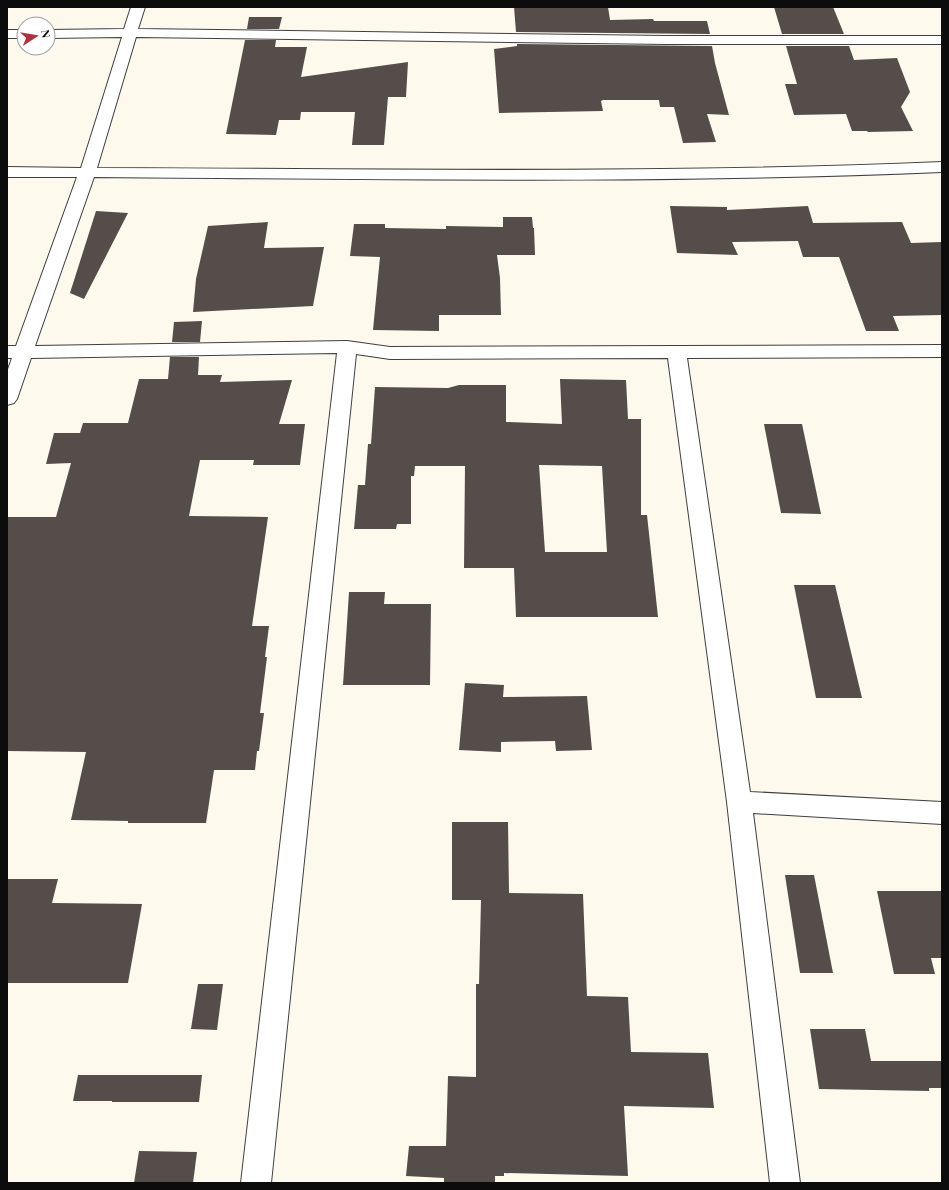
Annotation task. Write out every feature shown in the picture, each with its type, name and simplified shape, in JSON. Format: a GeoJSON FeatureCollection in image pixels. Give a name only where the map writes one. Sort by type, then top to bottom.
{"type":"FeatureCollection","features":[{"type":"Feature","properties":{"kind":"street"},"geometry":{"type":"LineString","coordinates":[[7,399],[15,352],[87,173],[138,7]]}},
{"type":"Feature","properties":{"kind":"street"},"geometry":{"type":"LineString","coordinates":[[56,34],[130,33],[675,40],[942,40]]}},
{"type":"Feature","properties":{"kind":"street"},"geometry":{"type":"LineString","coordinates":[[7,172],[577,175],[821,172],[942,167]]}},
{"type":"Feature","properties":{"kind":"street"},"geometry":{"type":"LineString","coordinates":[[15,352],[347,347],[390,353],[942,351]]}},
{"type":"Feature","properties":{"kind":"street"},"geometry":{"type":"LineString","coordinates":[[256,1183],[347,347]]}},
{"type":"Feature","properties":{"kind":"street"},"geometry":{"type":"LineString","coordinates":[[677,352],[738,802],[785,1183]]}},
{"type":"Feature","properties":{"kind":"street"},"geometry":{"type":"LineString","coordinates":[[738,802],[942,813]]}},
{"type":"Feature","properties":{"kind":"building"},"geometry":{"type":"Polygon","coordinates":[[[514,7],[608,7],[610,20],[653,19],[654,21],[707,21],[710,34],[516,32],[514,7]]]}},
{"type":"Feature","properties":{"kind":"building"},"geometry":{"type":"Polygon","coordinates":[[[774,7],[833,7],[844,34],[782,34],[774,7]]]}},
{"type":"Feature","properties":{"kind":"building"},"geometry":{"type":"Polygon","coordinates":[[[249,17],[282,17],[279,29],[247,29],[249,17]]]}},
{"type":"Feature","properties":{"kind":"building"},"geometry":{"type":"Polygon","coordinates":[[[245,40],[276,40],[275,47],[307,47],[301,77],[408,62],[406,97],[388,97],[384,145],[352,145],[355,112],[301,112],[300,120],[279,120],[276,135],[226,134],[245,40]]]}},
{"type":"Feature","properties":{"kind":"building"},"geometry":{"type":"Polygon","coordinates":[[[517,44],[712,46],[729,115],[707,114],[716,142],[683,143],[674,107],[660,107],[659,100],[603,100],[601,101],[603,111],[499,113],[494,49],[517,46],[517,44]]]}},
{"type":"Feature","properties":{"kind":"building"},"geometry":{"type":"Polygon","coordinates":[[[786,46],[849,46],[854,60],[897,58],[910,92],[901,107],[913,131],[852,131],[846,114],[794,115],[785,84],[797,84],[786,46]]]}},
{"type":"Feature","properties":{"kind":"building"},"geometry":{"type":"Polygon","coordinates":[[[670,206],[727,207],[727,210],[808,206],[813,223],[902,222],[911,243],[942,242],[942,315],[893,316],[899,331],[866,331],[839,257],[803,257],[798,241],[732,242],[738,255],[677,253],[670,206]]]}},
{"type":"Feature","properties":{"kind":"building"},"geometry":{"type":"Polygon","coordinates":[[[96,211],[128,213],[84,299],[70,293],[96,211]]]}},
{"type":"Feature","properties":{"kind":"building"},"geometry":{"type":"Polygon","coordinates":[[[503,217],[532,217],[535,255],[497,255],[500,278],[501,315],[439,315],[439,331],[373,330],[380,257],[350,256],[354,224],[385,224],[385,228],[446,229],[446,226],[503,227],[503,217]]]}},
{"type":"Feature","properties":{"kind":"building"},"geometry":{"type":"Polygon","coordinates":[[[268,222],[264,248],[324,247],[313,306],[193,312],[196,279],[208,226],[268,222]]]}},
{"type":"Feature","properties":{"kind":"building"},"geometry":{"type":"Polygon","coordinates":[[[202,321],[200,342],[172,342],[174,322],[202,321]]]}},
{"type":"Feature","properties":{"kind":"building"},"geometry":{"type":"Polygon","coordinates":[[[170,357],[199,357],[198,375],[222,375],[220,382],[292,380],[279,424],[305,424],[300,465],[253,465],[254,460],[200,460],[189,516],[268,517],[252,626],[269,626],[265,657],[267,657],[260,713],[264,713],[255,770],[214,770],[206,823],[128,823],[128,821],[71,820],[86,752],[7,751],[7,517],[56,517],[71,463],[46,464],[54,433],[80,433],[83,423],[128,423],[139,379],[168,379],[170,357]]]}},
{"type":"Feature","properties":{"kind":"building"},"geometry":{"type":"Polygon","coordinates":[[[560,379],[626,380],[628,419],[641,419],[641,515],[647,515],[658,617],[516,617],[514,568],[464,568],[465,466],[415,466],[414,476],[411,476],[411,524],[397,524],[396,529],[354,529],[358,485],[365,485],[368,444],[371,444],[375,387],[448,388],[459,385],[506,385],[506,422],[562,424],[560,379]],[[539,465],[545,552],[607,552],[602,466],[539,465]]]}},
{"type":"Feature","properties":{"kind":"building"},"geometry":{"type":"Polygon","coordinates":[[[764,424],[802,424],[821,514],[781,513],[764,424]]]}},
{"type":"Feature","properties":{"kind":"building"},"geometry":{"type":"Polygon","coordinates":[[[794,585],[835,585],[862,698],[816,698],[794,585]]]}},
{"type":"Feature","properties":{"kind":"building"},"geometry":{"type":"Polygon","coordinates":[[[349,592],[385,592],[384,604],[431,604],[430,685],[343,685],[349,592]]]}},
{"type":"Feature","properties":{"kind":"building"},"geometry":{"type":"Polygon","coordinates":[[[465,683],[504,685],[503,697],[587,696],[592,750],[556,751],[555,741],[501,742],[501,752],[459,750],[465,683]]]}},
{"type":"Feature","properties":{"kind":"building"},"geometry":{"type":"Polygon","coordinates":[[[452,822],[508,822],[509,893],[583,894],[587,996],[628,997],[631,1052],[708,1053],[714,1108],[624,1106],[628,1176],[504,1173],[504,1176],[495,1176],[495,1183],[444,1183],[444,1178],[406,1176],[409,1146],[446,1146],[448,1076],[476,1077],[476,984],[479,984],[481,900],[452,900],[452,822]]]}},
{"type":"Feature","properties":{"kind":"building"},"geometry":{"type":"Polygon","coordinates":[[[785,875],[814,875],[833,973],[800,973],[785,875]]]}},
{"type":"Feature","properties":{"kind":"building"},"geometry":{"type":"Polygon","coordinates":[[[7,879],[58,879],[52,903],[142,904],[128,983],[7,983],[7,879]]]}},
{"type":"Feature","properties":{"kind":"building"},"geometry":{"type":"Polygon","coordinates":[[[877,891],[942,891],[942,958],[931,958],[935,974],[894,974],[877,891]]]}},
{"type":"Feature","properties":{"kind":"building"},"geometry":{"type":"Polygon","coordinates":[[[198,984],[223,984],[217,1030],[191,1029],[198,984]]]}},
{"type":"Feature","properties":{"kind":"building"},"geometry":{"type":"Polygon","coordinates":[[[810,1029],[865,1029],[871,1061],[942,1061],[942,1088],[929,1088],[929,1091],[819,1089],[810,1029]]]}},
{"type":"Feature","properties":{"kind":"building"},"geometry":{"type":"Polygon","coordinates":[[[78,1075],[202,1075],[199,1102],[112,1102],[73,1101],[78,1075]]]}},
{"type":"Feature","properties":{"kind":"building"},"geometry":{"type":"Polygon","coordinates":[[[139,1151],[197,1152],[193,1183],[134,1183],[139,1151]]]}}]}
